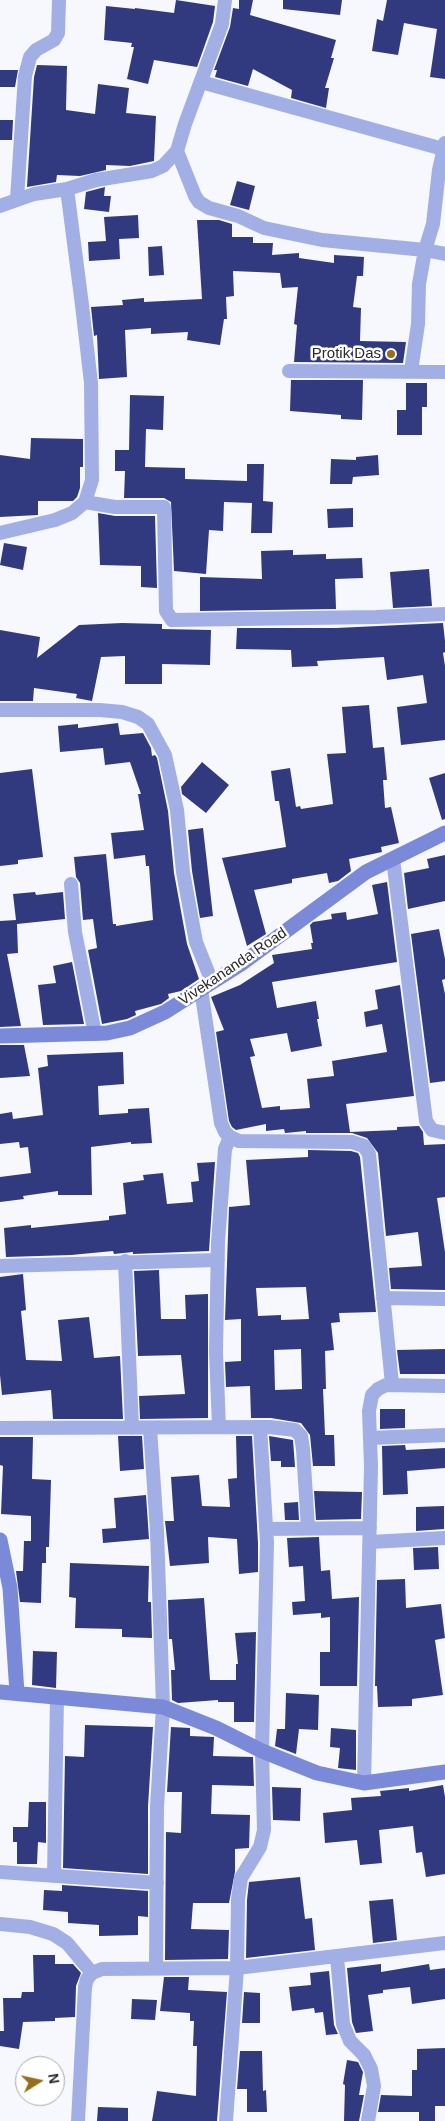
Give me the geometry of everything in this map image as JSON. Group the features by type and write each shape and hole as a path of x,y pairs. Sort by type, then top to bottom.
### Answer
{"street":[{"path":"17,199 25,76 30,57 36,50 54,40 58,33 60,0"},
{"path":"0,206 17,199 66,189 96,180 152,171 163,166 177,151 222,24 225,0"},
{"path":"201,82 444,146 439,170 435,215 418,284 418,324 411,370"},
{"path":"177,151 194,196 199,202 209,208 238,216 264,228 322,240 425,250 445,254"},
{"path":"0,532 55,520 72,513 85,502 92,480 91,383 66,189"},
{"path":"289,371 411,370 445,372"},
{"path":"85,502 115,507 164,507 166,611 172,620 445,614"},
{"path":"0,710 100,710 122,712 138,717 148,724 165,755 177,810 184,872 196,942 207,986 221,1123 225,1132 230,1137 239,1141 352,1142 364,1146 369,1154 392,1384"},
{"name":"Vivekananda Road","path":"0,1036 95,1034 130,1028 165,1012 207,986 288,930 333,894 366,872 445,833"},
{"path":"393,859 426,1121 432,1130 445,1133"},
{"path":"71,884 75,932 95,1034"},
{"path":"219,1427 216,1352 218,1260 225,1149 230,1137"},
{"path":"0,1266 125,1261 218,1260"},
{"path":"125,1261 132,1428"},
{"path":"383,1298 445,1299"},
{"path":"364,1783 372,1466 368,1411 372,1395 378,1389 392,1384 445,1386"},
{"path":"226,2121 237,1968 238,1899 241,1878 260,1846 264,1830 262,1751 266,1529 260,1427"},
{"path":"0,1428 260,1427 295,1430 301,1436 308,1528"},
{"path":"150,1428 158,1556 163,1707 157,1807 156,1968"},
{"path":"370,1438 445,1435"},
{"path":"266,1529 370,1528"},
{"path":"370,1542 445,1538"},
{"path":"0,1540 10,1588 17,1693"},
{"path":"0,1692 163,1707 216,1728 262,1751 317,1772 364,1783 445,1772"},
{"path":"54,1876 57,1697"},
{"path":"0,1872 156,1884"},
{"path":"0,1924 30,1928 53,1934 67,1943 92,1973"},
{"path":"78,2121 85,1987 87,1979 92,1973 102,1969 237,1968 445,1943"},
{"path":"338,1957 343,2024 350,2041 364,2055 372,2069 374,2086 368,2121"}],"building":[{"path":"176,0 215,6 213,22 197,67 154,60 148,84 127,79 134,47 131,47 132,43 104,40 106,6 174,13"},
{"path":"239,0 253,0 250,15 336,40 331,58 334,58 325,88 329,88 326,108 291,98 292,90 253,69 248,86 215,77 217,70 214,70 230,27 233,8 239,9"},
{"path":"283,0 342,0 340,15 283,9"},
{"path":"387,0 445,0 445,79 430,77 437,29 404,23 398,55 372,51 377,19 383,21"},
{"path":"37,65 67,66 66,110 95,114 98,84 129,88 126,113 156,116 154,161 130,166 106,165 106,170 80,176 57,175 56,182 27,187 34,77"},
{"path":"0,70 18,70 15,87 0,87"},
{"path":"0,120 13,120 12,140 0,140"},
{"path":"237,181 255,186 249,210 230,205"},
{"path":"105,187 104,196 111,196 109,212 84,209 86,192"},
{"path":"138,215 139,238 119,239 120,259 89,261 88,242 106,241 104,217"},
{"path":"197,220 219,220 232,224 232,237 253,237 253,243 273,243 272,255 299,253 299,258 334,263 334,255 364,257 363,276 357,276 353,307 361,308 360,341 406,342 403,363 294,362 297,325 294,324 298,287 282,288 280,273 233,271 234,296 226,297 227,319 224,319 220,345 187,340 188,332 151,334 151,328 125,330 127,377 99,379 97,335 94,336 91,307 123,305 122,300 144,298 144,302 202,299"},
{"path":"162,246 164,275 149,276 148,247"},
{"path":"291,380 363,380 362,420 341,419 341,415 290,411"},
{"path":"406,383 427,383 427,407 422,407 422,435 397,435 397,410 406,410"},
{"path":"130,395 164,396 163,430 146,429 145,467 185,468 185,479 247,481 247,464 264,464 263,501 273,502 272,533 251,533 252,503 224,502 223,531 209,530 206,574 174,571 171,502 164,498 124,498 125,471 115,471 115,450 129,450"},
{"path":"31,438 83,439 83,467 80,467 80,488 77,497 73,501 38,501 38,515 0,517 0,455 30,459"},
{"path":"378,455 379,475 353,477 352,484 330,484 331,459 356,460 356,457"},
{"path":"353,508 353,527 328,528 327,509"},
{"path":"98,513 115,516 155,516 157,588 141,587 141,566 100,565"},
{"path":"4,543 27,547 23,570 0,565"},
{"path":"293,550 293,555 326,554 326,559 362,558 363,578 335,579 336,609 200,611 200,577 262,579 261,551"},
{"path":"429,569 432,606 393,608 390,572"},
{"path":"443,623 445,641 445,652 443,653 445,666 445,740 401,745 397,707 427,703 423,675 387,680 384,657 317,661 318,666 292,667 291,650 236,649 237,628 336,628"},
{"path":"162,624 162,629 211,630 210,665 162,664 162,684 125,684 125,656 101,657 92,701 76,698 77,694 34,688 33,701 0,701 0,630 40,637 37,658 79,625"},
{"path":"369,705 373,748 384,747 387,780 383,780 385,808 391,807 399,843 381,847 382,852 349,859 351,871 338,881 329,883 327,873 292,879 292,883 254,890 266,934 247,946 222,858 286,847 279,801 275,801 271,771 290,768 296,807 300,806 301,809 333,804 327,754 346,753 342,707"},
{"path":"118,723 120,735 143,733 151,748 152,756 155,755 157,758 168,811 174,873 187,944 199,979 181,991 168,994 169,998 161,1004 135,1011 136,1015 127,1019 102,1024 88,950 97,948 93,919 83,920 80,883 76,877 74,857 106,854 113,924 116,924 116,926 153,920 149,866 146,866 145,855 114,859 111,833 144,830 138,794 141,794 130,762 105,765 103,748 60,752 58,726 78,724 78,728"},
{"path":"202,762 229,785 206,813 182,794 181,787"},
{"path":"32,769 43,857 18,860 18,864 0,866 0,773"},
{"path":"445,773 445,819 442,820 429,778"},
{"path":"203,828 213,916 200,918 192,871 188,830"},
{"path":"445,855 445,901 408,909 404,873 429,868 427,859"},
{"path":"387,882 397,962 272,982 277,1008 316,1001 322,1046 291,1052 287,1033 250,1039 255,1056 250,1057 262,1108 280,1106 280,1110 310,1108 307,1079 334,1076 332,1061 387,1052 382,1024 366,1027 364,1012 378,1009 375,990 400,985 414,1096 346,1104 350,1132 397,1130 397,1127 419,1126 423,1132 424,1145 445,1144 445,1197 437,1198 445,1252 445,1290 391,1289 389,1268 422,1266 418,1232 386,1236 378,1153 367,1138 352,1133 306,1133 306,1131 285,1133 284,1129 266,1131 266,1124 236,1130 232,1127 229,1121 216,1032 224,1030 211,997 240,985 274,963 272,955 312,949 310,925 313,922 332,919 331,914 346,912 347,920 378,914 372,885"},
{"path":"35,892 36,895 63,892 65,919 17,924 18,953 7,954 21,1026 0,1027 0,921 16,920 13,894"},
{"path":"439,929 445,959 445,979 442,980 445,994 445,1081 430,1083 411,934"},
{"path":"72,962 84,1024 43,1025 38,985 56,983 53,966"},
{"path":"0,1045 24,1045 30,1076 0,1078"},
{"path":"123,1052 124,1084 98,1086 99,1115 128,1113 128,1109 149,1108 152,1143 131,1144 131,1142 91,1147 92,1195 58,1195 58,1191 23,1196 24,1199 0,1202 0,1177 31,1173 28,1147 20,1148 19,1142 0,1144 0,1114 12,1112 13,1119 43,1115 38,1068 48,1066 47,1055"},
{"path":"308,1150 351,1151 358,1153 360,1157 376,1312 339,1313 340,1322 331,1323 334,1350 325,1351 326,1389 323,1389 325,1435 334,1435 335,1466 313,1466 310,1435 301,1423 271,1418 251,1418 250,1386 226,1387 225,1362 241,1361 241,1319 225,1320 229,1207 250,1205 246,1160 308,1157","holes":["306,1287 309,1319 281,1320 281,1315 258,1316 256,1288","301,1349 302,1389 275,1390 274,1350"]},
{"path":"215,1162 209,1251 114,1254 113,1251 71,1255 6,1257 4,1228 31,1225 31,1228 109,1220 109,1216 126,1214 123,1183 144,1180 143,1175 163,1173 167,1204 193,1202 191,1182 199,1181 197,1163"},
{"path":"159,1270 161,1319 186,1319 185,1295 208,1294 208,1418 140,1419 139,1396 185,1394 181,1355 138,1356 134,1271"},
{"path":"23,1274 26,1310 21,1311 26,1360 62,1361 58,1320 89,1317 94,1358 120,1356 123,1419 53,1419 51,1390 2,1395 0,1375 0,1277"},
{"path":"445,1349 445,1374 400,1374 397,1350"},
{"path":"380,1409 405,1409 405,1428 380,1429"},
{"path":"118,1436 142,1436 144,1469 120,1471"},
{"path":"236,1436 252,1436 258,1572 239,1574 237,1539 208,1537 209,1563 170,1566 165,1521 174,1521 171,1477 199,1475 202,1506 230,1507 228,1479 237,1478"},
{"path":"269,1436 293,1440 295,1467 281,1467 281,1461 271,1461"},
{"path":"0,1437 33,1437 32,1479 51,1480 49,1547 46,1547 46,1563 42,1563 41,1603 20,1602 16,1571 23,1571 24,1541 31,1541 31,1516 1,1514 3,1466 0,1465"},
{"path":"405,1445 406,1450 445,1448 445,1468 407,1471 408,1494 383,1495 382,1446"},
{"path":"314,1491 362,1492 361,1519 316,1520"},
{"path":"146,1495 149,1539 103,1543 102,1529 116,1528 114,1498"},
{"path":"298,1502 299,1520 285,1520 284,1503"},
{"path":"444,1506 444,1529 416,1531 416,1507"},
{"path":"319,1537 321,1571 330,1570 332,1599 359,1597 357,1686 320,1686 320,1652 330,1652 330,1617 321,1618 321,1613 293,1615 292,1602 305,1601 303,1566 289,1567 287,1538"},
{"path":"438,1547 439,1569 414,1570 413,1548"},
{"path":"70,1563 149,1566 148,1602 151,1602 152,1638 122,1637 122,1629 75,1628 76,1598 69,1597"},
{"path":"405,1579 406,1608 441,1604 445,1638 435,1640 443,1695 412,1699 412,1706 378,1707 377,1686 375,1686 377,1580"},
{"path":"204,1598 210,1680 236,1680 236,1664 238,1664 235,1633 256,1632 254,1722 234,1722 234,1702 218,1702 218,1700 178,1703 172,1700 171,1670 175,1670 172,1639 169,1639 168,1600"},
{"path":"33,1651 57,1652 56,1688 32,1685"},
{"path":"286,1693 319,1695 318,1730 299,1729 296,1754 275,1746 277,1729 285,1729"},
{"path":"85,1725 153,1727 148,1806 148,1874 63,1868 65,1756 84,1757"},
{"path":"171,1727 190,1728 190,1736 214,1737 213,1756 253,1757 254,1786 212,1785 211,1814 250,1815 249,1848 235,1849 235,1872 229,1903 193,1903 191,1929 229,1930 228,1959 165,1960 166,1832 181,1833 182,1792 167,1792"},
{"path":"331,1728 356,1730 356,1770 338,1768 340,1748 330,1747"},
{"path":"443,1785 445,1797 445,1874 426,1877 422,1852 416,1853 413,1826 379,1830 382,1863 360,1865 357,1840 325,1843 323,1813 352,1810 351,1798 381,1796 380,1791 409,1788 409,1791"},
{"path":"272,1787 301,1788 300,1821 273,1820"},
{"path":"29,1802 46,1802 46,1843 38,1842 37,1864 17,1864 17,1842 13,1842 13,1827 28,1827"},
{"path":"300,1877 305,1919 312,1918 315,1950 246,1958 249,1882"},
{"path":"62,1885 148,1891 148,1917 138,1916 138,1935 99,1936 99,1925 68,1923 68,1912 43,1910 44,1890 62,1891"},
{"path":"393,1899 397,1940 373,1943 369,1901"},
{"path":"33,1955 55,1955 55,1964 73,1964 81,1973 76,1986 75,2017 55,2018 55,2021 23,2022 19,2049 0,2046 0,2031 4,2031 3,1998 21,1998 22,1992 34,1992"},
{"path":"381,1964 381,1972 429,1964 430,1970 445,1968 445,1999 412,2004 410,1987 383,1990 383,1993 368,1995 373,2031 356,2033 352,2022 347,1968"},
{"path":"329,1971 334,2025 338,2034 326,2035 323,2012 315,2013 314,2008 292,2011 289,1987 311,1985 310,1973"},
{"path":"164,1977 189,1977 188,1990 227,1992 217,2121 152,2121 157,2091 196,2096 197,2046 193,2046 194,2021 190,2021 190,2013 160,2011"},
{"path":"244,1992 260,1993 260,2023 242,2023"},
{"path":"132,1999 157,2000 155,2020 131,2019"},
{"path":"445,2048 445,2106 435,2106 435,2121 419,2121 419,2112 378,2112 381,2095 412,2096 412,2070 417,2070 417,2049"},
{"path":"240,2051 262,2051 263,2091 266,2090 267,2112 247,2112 247,2089 237,2089"},
{"path":"347,2060 358,2062 363,2072 359,2095 364,2095 359,2121 344,2121 345,2085 343,2084"},
{"path":"98,2107 128,2108 128,2121 97,2121"}],"place":[{"name":"Protik Das","path":"391,354"}]}
